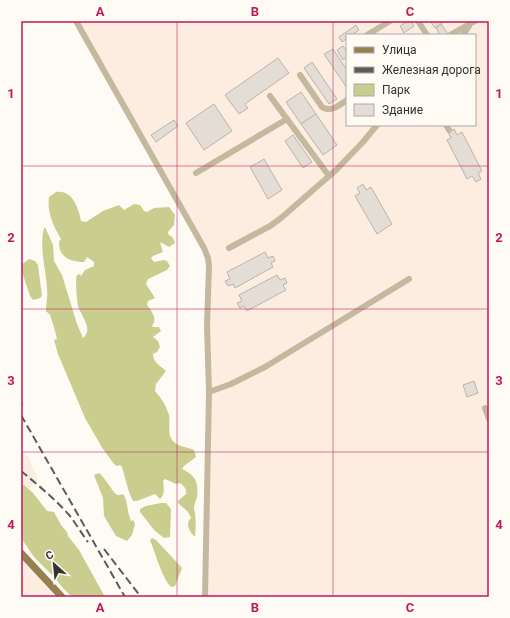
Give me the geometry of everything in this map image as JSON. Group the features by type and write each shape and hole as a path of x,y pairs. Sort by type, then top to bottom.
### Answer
{"main road":[{"path":"21,553 62,597"}],"lane":[{"path":"76,21 200,241 208,258 207,325 209,392 204,597"},
{"path":"369,34 390,21"},
{"path":"418,21 425,34"},
{"path":"452,34 472,23"},
{"path":"464,34 472,23"},
{"path":"300,75 322,107 326,110 334,108 346,101"},
{"path":"270,96 329,176"},
{"path":"196,173 287,119"},
{"path":"229,248 275,223 329,176 364,142 376,126"},
{"path":"209,392 231,384 265,367 409,279"},
{"path":"485,408 489,420"}],"shaded area":[{"path":"76,21 489,21 489,597 205,597 208,258"},
{"path":"21,448 29,458 38,480 21,496"},
{"path":"21,553 62,597 21,597"}],"green space":[{"path":"56,192 66,193 74,200 81,221 86,222 103,211 119,205 124,210 134,204 140,205 144,211 147,212 154,208 169,207 175,215 174,225 168,234 173,238 175,243 169,247 160,242 163,252 151,258 154,262 164,260 167,261 170,266 167,270 148,279 146,284 155,298 148,301 147,305 154,318 154,323 152,326 159,327 161,331 153,337 158,341 160,347 157,352 153,354 153,357 154,360 166,371 156,384 155,391 168,411 170,436 178,445 194,450 196,457 182,469 193,476 197,487 197,497 194,505 196,522 195,536 188,527 188,522 191,518 190,516 178,503 178,501 186,494 185,488 180,483 176,484 165,479 163,481 164,489 162,497 160,499 155,494 137,501 133,501 122,467 114,464 103,449 85,418 58,354 54,340 57,339 55,331 50,315 46,311 47,292 42,243 44,228 45,227 53,245 54,261 62,275 77,324 83,338 86,334 87,327 78,306 76,278 77,275 80,274 81,276 85,270 94,266 94,262 87,257 84,262 70,260 61,252 59,242 61,239 53,224 49,208 49,197"},
{"path":"29,259 35,261 38,265 42,296 33,300 30,296 21,269 21,265"},
{"path":"99,473 116,494 124,495 131,521 133,520 135,524 132,535 127,541 116,536 104,516 103,498 94,475"},
{"path":"21,485 24,485 33,493 47,511 54,512 68,536 79,550 105,597 72,597 34,557 21,538"},
{"path":"166,503 171,509 170,537 164,538 155,531 140,512 140,509 146,506"},
{"path":"152,538 156,540 182,568 175,586 172,587 166,580 150,540"}],"building":[{"path":"408,21 411,21 414,26 404,33 400,26"},
{"path":"430,21 441,21 442,23 435,28"},
{"path":"441,24 448,34 439,34 436,28"},
{"path":"356,25 359,30 353,34 346,34 346,39 342,42 339,37"},
{"path":"343,46 346,50 346,58 343,60 337,50"},
{"path":"333,49 346,68 346,87 324,54"},
{"path":"278,58 289,73 245,104 248,108 239,114 225,95"},
{"path":"312,62 337,99 329,104 304,68"},
{"path":"301,92 316,114 301,124 286,102"},
{"path":"214,104 232,131 204,150 186,123"},
{"path":"316,114 337,145 323,155 301,124"},
{"path":"174,120 178,126 156,142 151,135"},
{"path":"454,129 457,135 462,132 482,171 478,173 481,179 476,182 472,176 467,179 447,140 451,138 448,132"},
{"path":"293,135 312,162 303,168 285,141"},
{"path":"264,159 282,190 268,199 250,167"},
{"path":"363,184 366,190 371,187 392,224 377,234 355,196 360,193 357,188"},
{"path":"265,252 268,258 273,256 275,261 271,263 273,267 235,288 233,284 228,286 225,281 230,279 227,272"},
{"path":"277,275 280,280 285,278 287,283 283,285 286,290 247,311 244,306 240,308 237,303 242,301 239,295"},
{"path":"474,381 478,393 467,397 463,385"}],"railway":[{"path":"21,402 22,406"},
{"path":"21,415 125,597"},
{"path":"21,471 46,492 70,516 88,542"},
{"path":"104,549 141,597"}]}
